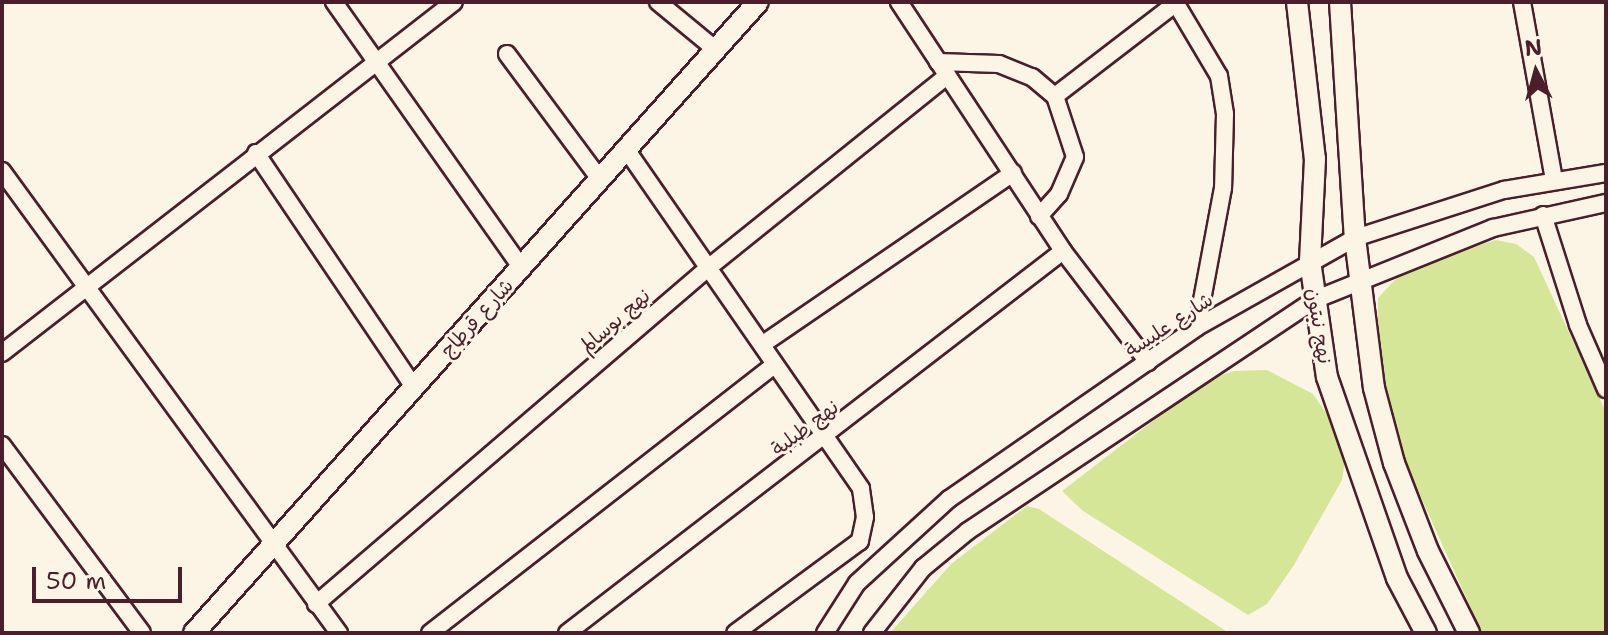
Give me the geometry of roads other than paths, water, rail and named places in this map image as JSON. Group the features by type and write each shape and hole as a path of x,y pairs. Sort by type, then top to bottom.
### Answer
{"street":[{"path":"334,2 522,269"},
{"path":"2,353 454,2"},
{"path":"658,2 715,49"},
{"name":"شارع قرطاج","path":"194,633 758,2"},
{"path":"899,2 1063,251 1148,362"},
{"path":"1055,96 1176,2 1219,76 1225,114 1223,188 1197,327"},
{"name":"نهج نبتون","path":"1297,2 1315,159 1310,261 1327,377 1372,513 1426,633"},
{"path":"1522,2 1554,180"},
{"path":"1344,7 1355,238 1374,388 1394,463 1428,551 1469,633"},
{"path":"507,54 600,179"},
{"path":"942,69 999,64 1032,77 1055,96 1075,157 1059,194 1039,216"},
{"name":"نهج بوسالم","path":"316,604 942,69"},
{"path":"626,149 763,344 774,365 828,436 861,489 865,517 860,541 735,633"},
{"path":"256,153 414,387"},
{"path":"2,171 87,284 271,545 339,633"},
{"path":"763,344 1013,173"},
{"name":"شارع عليسة","path":"825,633 857,583 949,499 1197,327 1355,238 1446,206 1554,180 1606,173"},
{"path":"872,633 923,568 968,531 1314,300 1450,242 1543,215 1606,203"},
{"path":"1543,215 1578,325 1606,389"},
{"name":"نهج طبلبة","path":"567,633 828,436 1063,251"},
{"path":"430,633 774,365"},
{"path":"2,445 142,633"}]}
